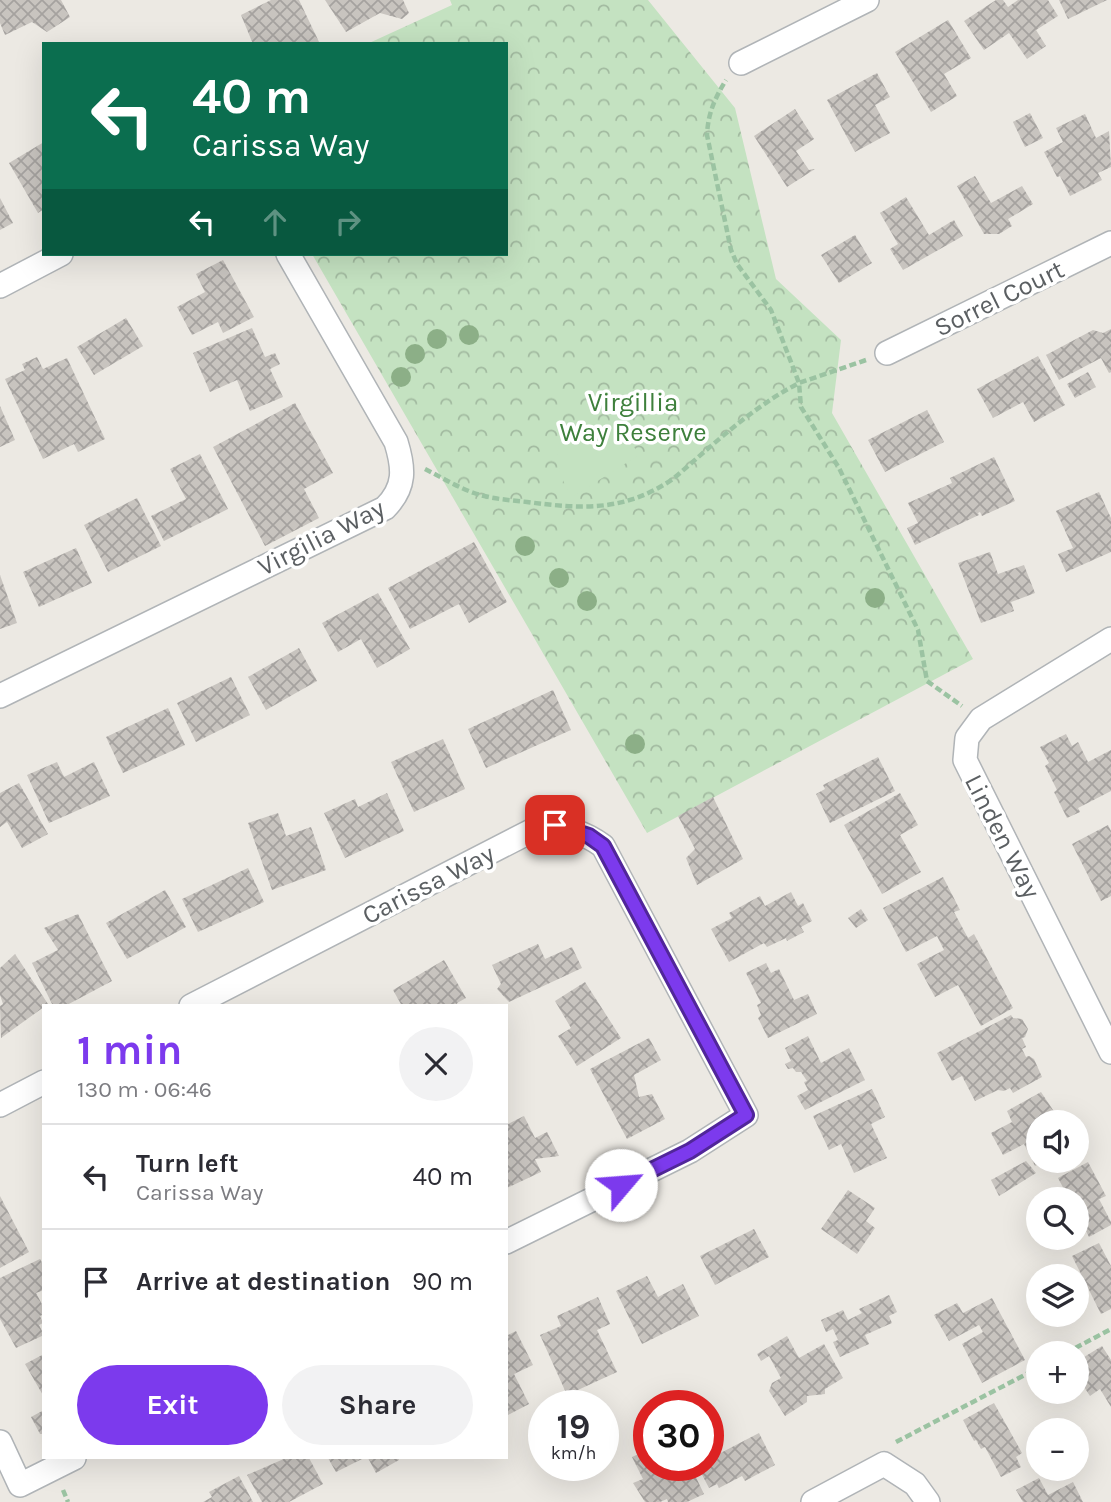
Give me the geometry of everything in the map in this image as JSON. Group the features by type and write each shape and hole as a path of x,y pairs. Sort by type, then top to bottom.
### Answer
{"street":[{"path":"741,64 867,0"},
{"name":"Sorrel Court","path":"887,353 1111,243"},
{"path":"0,286 57,256"},
{"name":"Virgilia Way","path":"0,696 386,508 397,496 402,469 396,442 289,256"},
{"path":"981,719 1111,639"},
{"name":"Linden Way","path":"981,719 967,737 965,760 1111,1052"},
{"name":"Carissa Way","path":"195,1004 541,826 555,825 573,830 589,836 603,846 746,1115 690,1151 508,1241"},
{"path":"0,1105 42,1083"},
{"path":"0,1442 20,1485 72,1459"},
{"path":"813,1502 884,1464 915,1484 928,1502"}],"path":[{"path":"741,64 727,79 708,118 708,135 731,250 737,264 771,310 799,383 801,407 839,468 918,630 927,681 981,719"},
{"path":"402,469 424,468 488,497 567,507 615,505 659,488 769,399 799,383 887,353"},
{"path":"1088,1341 1111,1329"},
{"path":"884,1464 894,1443 1026,1374"}],"green space":[{"name":"Virgillia Way Reserve","path":"450,0 648,0 735,108 776,279 841,340 832,413 973,659 647,833 313,256 508,256 508,42 371,42 452,5"},
{"path":"589,422 613,427 630,441 639,455 572,497 558,463 560,442 575,427"}],"building":[{"path":"0,0 61,0 70,17 47,32 32,22 5,35 0,23"},
{"path":"271,0 299,0 319,42 252,42 241,15"},
{"path":"325,0 403,0 409,13 402,19 380,13 346,32"},
{"path":"996,0 1003,0 1008,7 1018,0 1048,0 1058,16 1036,30 1046,46 1027,59 1009,33 984,50 964,21"},
{"path":"1059,0 1107,0 1068,19"},
{"path":"948,20 971,58 944,74 957,96 931,112 895,52"},
{"path":"877,73 890,97 875,105 890,133 855,152 827,100"},
{"path":"795,109 814,139 796,151 809,170 815,169 787,187 754,136"},
{"path":"1030,113 1043,138 1025,147 1013,122"},
{"path":"1085,114 1096,138 1109,131 1111,167 1098,173 1102,180 1070,196 1044,152 1063,142 1056,128"},
{"path":"42,143 42,210 38,213 9,163"},
{"path":"975,176 991,203 1022,186 1033,204 1008,219 1012,226 999,234 984,234 957,186"},
{"path":"906,197 929,235 954,220 963,236 903,270 890,249 898,244 880,213"},
{"path":"0,198 13,223 0,230"},
{"path":"855,235 872,263 839,283 821,255"},
{"path":"223,260 254,317 223,333 218,322 192,335 177,307 205,292 196,274"},
{"path":"126,318 143,346 94,375 77,347"},
{"path":"252,328 265,357 275,353 280,364 270,369 283,397 250,411 237,380 210,392 193,353"},
{"path":"1111,329 1111,372 1109,373 1101,358 1059,380 1046,355 1093,330 1103,333"},
{"path":"1038,356 1065,405 1034,422 1023,402 993,418 977,389"},
{"path":"37,357 43,369 67,358 105,439 78,452 74,444 43,459 5,379 25,370 22,364"},
{"path":"1088,372 1096,387 1075,398 1067,384"},
{"path":"295,403 333,473 304,489 319,518 265,546 213,447"},
{"path":"0,406 15,440 0,447"},
{"path":"927,410 944,442 885,472 868,440"},
{"path":"200,454 228,509 164,541 151,516 186,499 170,469"},
{"path":"994,457 1015,501 982,516 980,512 979,515 915,545 907,528 918,523 908,503 952,483 950,478"},
{"path":"1099,492 1111,518 1111,552 1066,572 1058,554 1073,548 1056,511"},
{"path":"137,498 161,546 108,572 84,525"},
{"path":"474,542 507,602 469,623 459,604 410,629 388,588"},
{"path":"76,548 92,583 39,607 23,572"},
{"path":"990,552 998,574 1024,565 1035,593 1011,602 1014,611 981,623 958,563"},
{"path":"0,575 17,623 0,629"},
{"path":"378,593 410,649 377,668 361,639 338,652 322,623"},
{"path":"299,648 317,681 266,710 248,677"},
{"path":"231,677 250,715 196,742 177,703"},
{"path":"553,690 571,730 486,768 468,729"},
{"path":"168,708 185,745 123,773 106,737"},
{"path":"1066,734 1072,746 1078,742 1088,762 1111,750 1111,791 1078,808 1080,812 1067,818 1054,792 1057,790 1045,766 1049,763 1040,747"},
{"path":"443,739 465,789 414,812 391,762"},
{"path":"878,757 895,791 830,823 816,794 825,789 823,785"},
{"path":"57,762 64,777 94,762 110,796 49,823 27,775"},
{"path":"19,783 48,834 22,848 7,822 0,827 0,793"},
{"path":"387,793 404,831 345,858 324,813 355,799 358,807"},
{"path":"900,793 918,825 900,835 921,872 882,894 844,825"},
{"path":"713,797 743,859 697,885 686,858 695,849 678,816"},
{"path":"278,813 286,836 311,827 326,870 272,890 248,823"},
{"path":"1108,825 1111,831 1111,896 1101,901 1072,844"},
{"path":"248,868 264,902 198,932 182,899"},
{"path":"943,877 960,910 954,912 968,938 974,934 1013,1008 981,1026 958,985 935,997 917,964 944,950 937,936 906,952 883,908"},
{"path":"165,890 186,927 127,959 106,923"},
{"path":"791,892 798,906 803,903 812,921 801,927 804,932 767,947 764,943 729,962 711,929 732,918 729,913 760,896 765,906"},
{"path":"861,909 868,920 856,928 848,918"},
{"path":"78,914 112,981 69,1004 52,1004 32,963 58,950 44,928"},
{"path":"538,944 545,959 572,947 582,968 509,1002 497,989 501,984 492,965"},
{"path":"15,954 48,1004 42,1004 42,1008 1,1038 0,1006 3,1004 0,995 0,968"},
{"path":"444,960 466,998 457,1004 401,1004 393,990"},
{"path":"766,963 771,973 779,969 794,1000 808,994 817,1014 768,1038 758,1018 761,1015 757,1005 761,1003 746,973"},
{"path":"585,982 621,1038 577,1066 558,1036 571,1028 555,1001"},
{"path":"1011,1015 1013,1018 1022,1019 1028,1029 1022,1038 1026,1047 1022,1049 1026,1057 1034,1059 1042,1077 1013,1093 1010,1088 998,1090 975,1101 962,1076 952,1081 937,1053"},
{"path":"808,1036 821,1063 849,1048 865,1080 805,1110 797,1096 808,1090 804,1082 807,1081 801,1072 788,1069 785,1064 791,1061 785,1048"},
{"path":"649,1038 661,1060 634,1075 639,1097 652,1094 665,1119 627,1139 590,1069"},
{"path":"872,1089 885,1117 871,1124 887,1158 854,1173 841,1144 829,1150 813,1116"},
{"path":"1041,1092 1053,1110 1026,1110 1026,1148 1024,1144 1003,1155 991,1133 1012,1122 1007,1111"},
{"path":"524,1116 535,1138 547,1132 559,1156 535,1159 541,1172 508,1188 508,1124"},
{"path":"1026,1161 1026,1173 1036,1173 999,1196 991,1180"},
{"path":"1089,1164 1106,1196 1099,1199 1111,1225 1089,1237 1089,1187 1063,1187 1058,1178 1067,1173 1089,1173"},
{"path":"848,1190 875,1208 866,1221 875,1228 857,1254 821,1229"},
{"path":"0,1196 29,1252 0,1268"},
{"path":"754,1229 769,1257 715,1285 700,1256"},
{"path":"1099,1243 1111,1266 1111,1309 1101,1314 1089,1290 1089,1264 1076,1264 1072,1256"},
{"path":"40,1259 42,1262 42,1291 36,1293 42,1304 42,1324 39,1325 42,1336 16,1348 0,1319 0,1278"},
{"path":"647,1276 658,1297 683,1284 699,1316 642,1344 616,1291"},
{"path":"889,1295 897,1312 889,1316 892,1323 865,1335 869,1344 840,1357 833,1342 838,1340 833,1329 826,1332 821,1320 843,1310 848,1320 862,1313 859,1309"},
{"path":"598,1297 610,1324 597,1330 617,1372 578,1390 565,1390 540,1335 561,1326 557,1316"},
{"path":"992,1298 1025,1360 982,1383 962,1344 983,1332 979,1325 949,1341 934,1315 957,1303 963,1313"},
{"path":"516,1331 533,1365 514,1374 528,1405 508,1415 508,1335"},
{"path":"787,1336 799,1358 824,1344 843,1378 825,1389 825,1394 807,1396 807,1402 785,1416 769,1391 772,1383 781,1378 769,1356 761,1361 757,1354"},
{"path":"1102,1346 1111,1360 1111,1407 1100,1389 1089,1394 1089,1354"},
{"path":"42,1355 42,1394 25,1364"},
{"path":"994,1403 1022,1453 1016,1457 1021,1467 1001,1477 985,1447 981,1449 976,1440 974,1441 963,1420"},
{"path":"42,1411 42,1434 40,1434 31,1417"},
{"path":"759,1433 775,1465 745,1481 742,1476 719,1488 717,1484 709,1488 705,1481 724,1481 724,1451"},
{"path":"284,1459 310,1459 323,1484 289,1502 262,1502 247,1475"},
{"path":"329,1459 362,1459 336,1472"},
{"path":"369,1459 398,1459 399,1460 376,1473"},
{"path":"239,1476 253,1502 203,1502 212,1497 209,1492"},
{"path":"698,1481 704,1494 687,1502 668,1502 667,1499 645,1502 633,1483"},
{"path":"1033,1481 1041,1481 1048,1495 1073,1482 1083,1502 1023,1502 1016,1490"}],"route":[{"path":"555,825 589,836 603,846 746,1115 690,1151 621,1185"}]}
